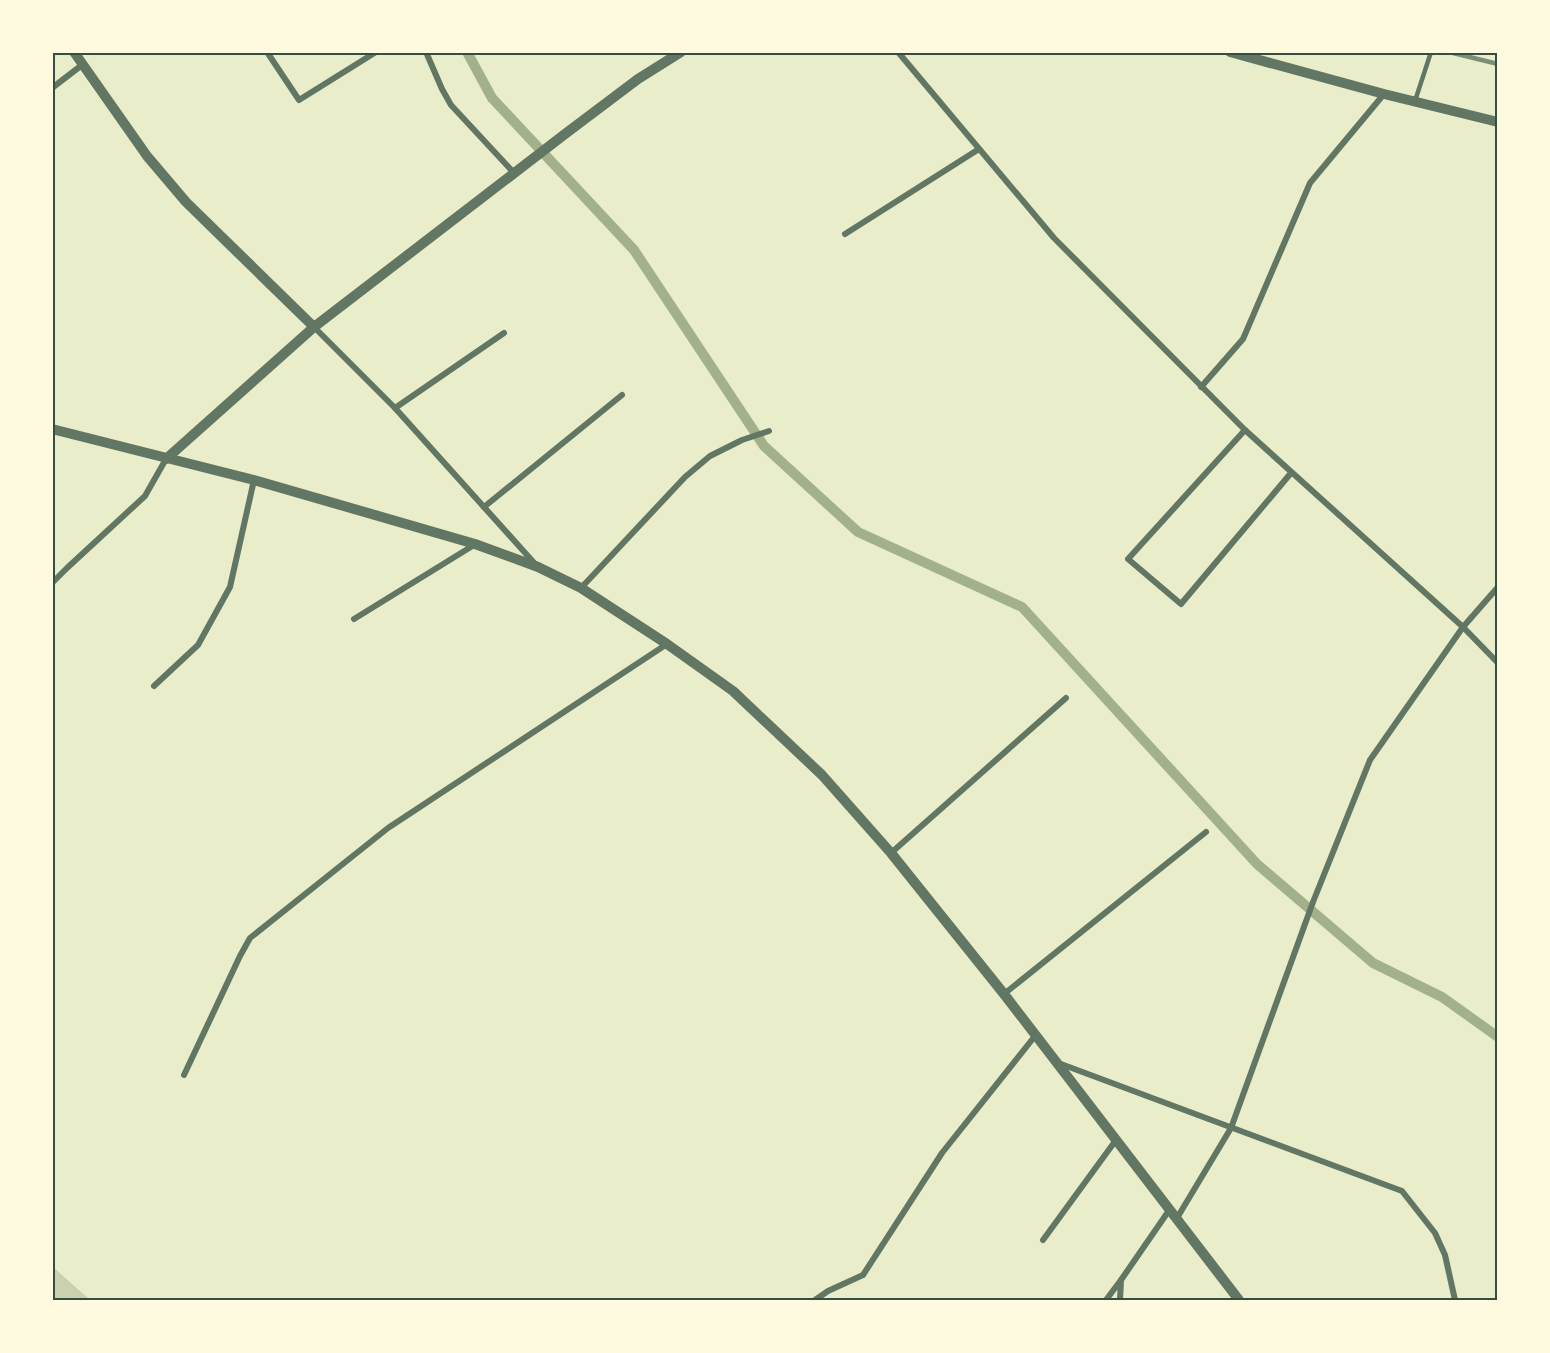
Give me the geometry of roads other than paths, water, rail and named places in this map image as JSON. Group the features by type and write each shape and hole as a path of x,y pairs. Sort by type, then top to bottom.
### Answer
{"street":[{"path":"74,52 147,156 186,202 395,408 538,567"},
{"path":"267,52 299,100 376,52"},
{"path":"426,52 451,105 514,173"},
{"path":"52,583 145,496 166,459 314,327 564,134 638,79 681,52"},
{"path":"898,52 1054,238 1245,430 1463,627 1497,663"},
{"path":"1230,52 1497,122"},
{"path":"52,88 82,65"},
{"path":"1201,387 1242,339 1310,183 1384,94"},
{"path":"845,234 979,149"},
{"path":"395,408 504,333"},
{"path":"484,507 622,395"},
{"path":"52,429 254,480 475,544 538,567 581,588 668,644 733,691 822,775 891,853 1004,994 1239,1300"},
{"path":"1245,430 1128,559 1181,604 1291,473"},
{"path":"581,588 686,477 710,456 742,440 769,431"},
{"path":"154,686 198,645 231,587 254,480"},
{"path":"354,619 475,544"},
{"path":"1106,1300 1173,1213 1231,1128 1312,902 1370,760 1463,627 1497,587"},
{"path":"184,1075 250,938 388,828 668,644"},
{"path":"891,853 1066,698"},
{"path":"1004,994 1206,832"},
{"path":"815,1300 828,1291 863,1275 942,1153 1035,1036"},
{"path":"1055,1062 1402,1191 1435,1233 1445,1255 1455,1300"},
{"path":"1043,1240 1116,1140"},
{"path":"1120,1300 1121,1280"}],"lane":[{"path":"1415,101 1431,52"}],"waterway":[{"path":"467,52 492,98 634,250 764,446 858,532 1022,607 1257,864 1373,963 1442,997 1498,1037"}],"railway":[{"path":"1449,52 1498,64"}]}
